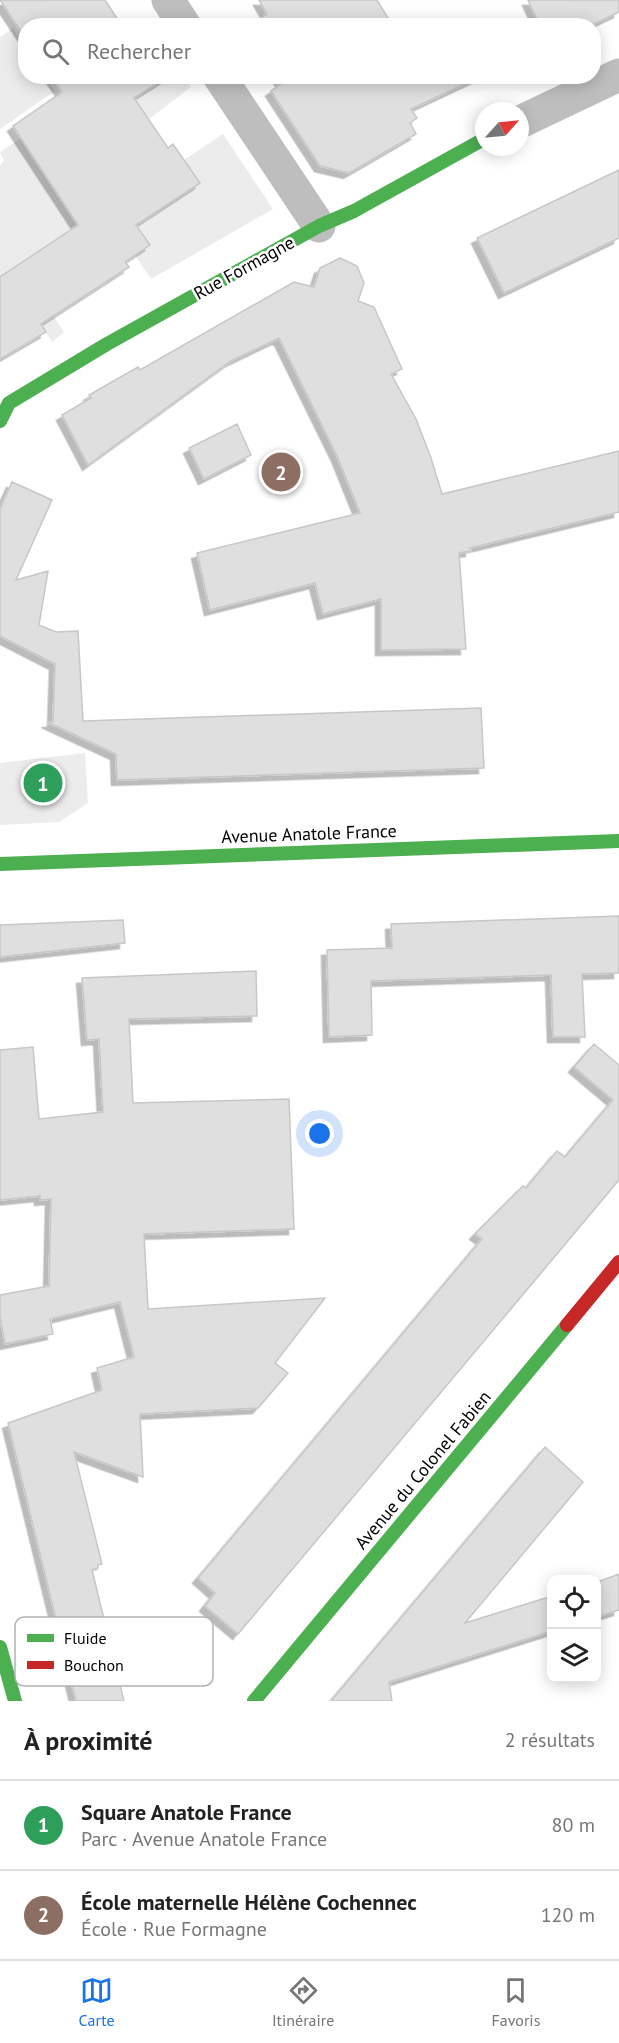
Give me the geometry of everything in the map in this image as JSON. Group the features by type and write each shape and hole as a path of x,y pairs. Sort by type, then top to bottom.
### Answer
{"street":[{"path":"168,0 180,18"},
{"path":"601,84 619,75"},
{"path":"224,84 319,226"},
{"path":"529,118 600,84"},
{"name":"Rue Formagne","path":"0,421 9,403 107,344 319,226 354,211 475,144"},
{"name":"Avenue Anatole France","path":"0,864 619,841"},
{"name":"Avenue du Colonel Fabien","path":"254,1701 619,1262"},
{"path":"0,1647 15,1701"}],"shaded area":[{"path":"13,28 18,36 18,84 50,84 55,91 0,129 0,37"},
{"path":"156,84 189,84 191,87 149,119 138,104 128,102"},
{"path":"223,134 273,209 151,279 135,255 150,245 137,226 199,184 184,160"},
{"path":"21,138 81,230 72,261 56,239 20,264 64,332 52,342 37,318 0,296 0,165 4,161 0,152"},
{"path":"85,753 88,803 59,822 0,825 0,763"}],"building":[{"path":"0,0 105,0 117,18 18,18 18,27"},
{"path":"259,0 377,0 388,18 261,18 267,14"},
{"path":"528,0 619,0 619,12 601,21 601,18 536,18"},
{"path":"56,84 156,84 134,98 168,148 173,144 200,183 136,225 150,245 125,262 129,267 41,324 46,332 0,359 0,277 78,225 13,126 62,92"},
{"path":"281,84 464,84 411,109 417,118 410,123 416,134 349,173 320,166 271,91"},
{"path":"619,170 619,238 504,293 477,238"},
{"path":"340,258 357,266 364,283 358,301 374,307 402,369 391,374 416,419 442,494 619,451 619,512 470,548 471,551 459,553 466,649 381,650 381,599 323,614 315,583 210,610 197,553 360,513 337,456 279,338 231,361 88,465 62,415 91,398 89,395 138,367 140,370 294,282 314,287 320,268"},
{"path":"237,424 251,455 204,479 189,448"},
{"path":"12,482 52,500 16,580 48,571 39,625 56,632 78,631 83,721 481,708 484,768 117,780 116,754 47,722 53,722 55,664 0,636 0,509"},
{"path":"619,916 619,973 582,974 585,1037 553,1037 551,975 371,981 372,1035 329,1037 327,950 392,948 391,924"},
{"path":"123,920 125,943 0,957 0,925"},
{"path":"256,971 257,1016 129,1019 133,1103 289,1099 294,1229 144,1234 148,1309 325,1298 275,1363 288,1373 258,1408 140,1414 143,1477 74,1452 102,1564 92,1570 103,1617 55,1617 8,1423 102,1390 97,1368 134,1357 120,1302 50,1319 53,1334 5,1344 0,1317 0,1295 49,1286 51,1199 40,1200 40,1196 0,1200 0,1050 33,1047 39,1119 103,1112 99,1039 87,1040 82,978"},
{"path":"594,1044 619,1065 619,1180 238,1634 205,1606 215,1593 198,1578 482,1239 475,1234 523,1186 526,1188 557,1151 565,1157 613,1100 574,1067"},
{"path":"545,1447 583,1482 465,1623 547,1598 547,1633 389,1682 392,1701 331,1701"},
{"path":"619,1574 619,1610 601,1616 601,1581"},
{"path":"72,1686 120,1686 124,1701 76,1701"}],"traffic: fast":[{"path":"0,421 9,403 107,344 319,226 354,211 475,144"},
{"path":"0,864 619,841"},
{"path":"254,1701 567,1325"},
{"path":"0,1647 15,1701"}],"traffic: jam":[{"path":"567,1325 619,1262"}],"place":[{"name":"École maternelle Hélène Cochennec","path":"281,472"},
{"name":"Square Anatole France","path":"43,783"}]}
